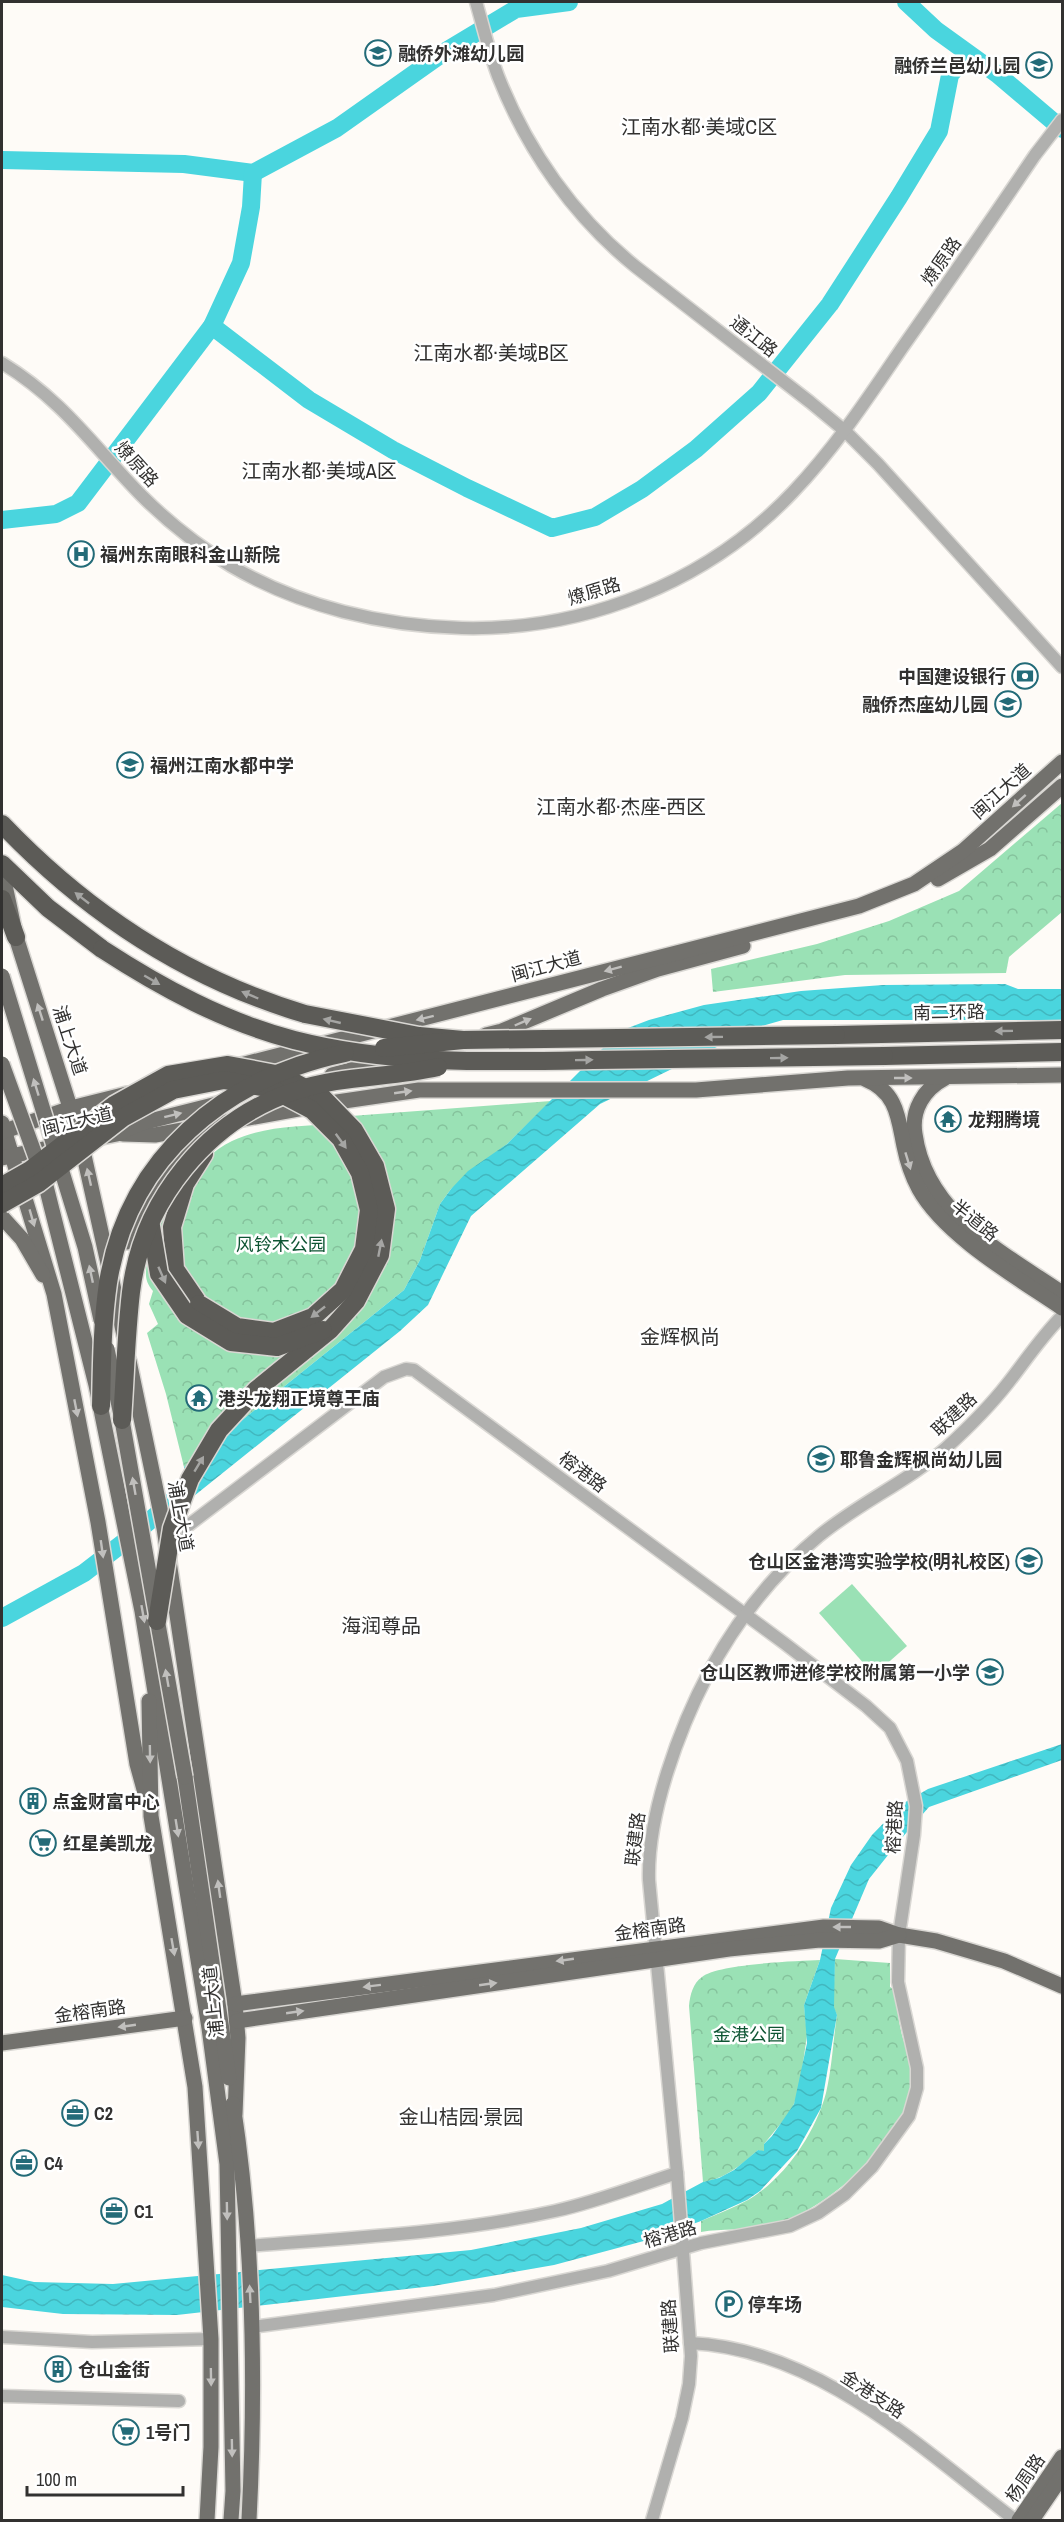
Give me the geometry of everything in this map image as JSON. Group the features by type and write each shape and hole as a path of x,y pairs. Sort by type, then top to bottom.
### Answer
{"highway":[{"path":"2,824 66,885 91,905 148,944 204,975 273,1004 305,1014 418,1036 463,1040"},
{"path":"2,864 48,908 102,949 163,987 261,1029 303,1042 369,1053 459,1062 1062,1052"},
{"path":"2,899 16,938"},
{"name":"南二环路","path":"463,1040 1062,1030"},
{"path":"101,1406 103,1320 108,1281 117,1248 129,1214 144,1186 179,1139 226,1099 283,1070 321,1058 359,1051 463,1040"},
{"path":"122,1420 131,1291 139,1255 150,1224 163,1199 195,1155 223,1127 266,1102 295,1091 324,1082 423,1071 459,1062"},
{"path":"2,1186 30,1170 114,1105 168,1075 228,1065 281,1075 322,1098 354,1130 375,1166 386,1209 380,1255 356,1301 330,1330 256,1390 219,1430 190,1479 172,1528 157,1621"},
{"path":"2,1204 39,1183 124,1117 173,1090 224,1080 272,1089 312,1110 341,1139 360,1173 369,1210 364,1250 343,1290 314,1317 274,1332 237,1327 199,1304 175,1269 172,1227 185,1184 223,1127"},
{"path":"179,1139 161,1177 150,1225 159,1274 187,1315 231,1342 277,1347 322,1330 356,1301"}],"main road":[{"name":"闽江大道","path":"3,1129 71,1108 859,906 914,884 963,851 1062,762"},
{"name":"闽江大道","path":"7,1156 117,1134 142,1123 502,1031 602,989 658,969 850,918 916,891 990,849 1062,786"},
{"name":"浦上大道","path":"2,871 16,938 81,1142 155,1480 235,2004 237,2020 235,2114"},
{"name":"浦上大道","path":"2,976 85,1246 122,1420 185,1777 235,2114 247,2246 252,2327 249,2520"},
{"path":"337,1102 502,1031"},
{"name":"浦上大道","path":"2,1064 45,1182 101,1406 153,1675 209,2028 226,2164 233,2491 231,2520"},
{"path":"117,1134 155,1135 223,1127 337,1102 419,1090 696,1090 862,1078 1062,1075"},
{"name":"半道路","path":"862,1078 881,1089 897,1110 912,1174 935,1213 956,1233 1062,1308"},
{"name":"半道路","path":"945,1078 924,1095 915,1116 914,1130 917,1148 929,1179 944,1202 964,1224 1062,1293"},
{"path":"112,1281 130,1232 161,1181 191,1146 223,1127"},
{"path":"3,1129 7,1156 54,1294 98,1522 137,1764 151,1816 185,2018 195,2087 211,2339 211,2447 207,2520"},
{"path":"2,1217 22,1239 54,1294"},
{"path":"151,1816 149,1703 153,1675"},
{"name":"金榕南路","path":"235,2004 657,1954 824,1927 879,1928 899,1935 936,1941 993,1957 1062,1986"},
{"path":"237,2020 657,1954"},
{"name":"金榕南路","path":"2,2043 185,2018"},
{"name":"杨周路","path":"1019,2520 1062,2457"},
{"name":"杨周路","path":"1032,2520 1062,2476"}],"street":[{"name":"通江路","path":"476,4 497,75 522,129 542,163 584,219 614,250 845,431 878,464 1062,667"},
{"name":"燎原路","path":"2,363 52,399 156,509 212,554 252,578 353,614 390,622 445,627 511,627 558,621 651,591 712,561 744,538 775,511 814,470 845,431 1062,120"},
{"name":"联建路","path":"652,2520 682,2418 690,2370 677,2173 649,1870 653,1830 674,1751 695,1698 717,1656 744,1615 790,1563 819,1536 916,1472 957,1438 998,1396 1062,1316"},
{"name":"榕港路","path":"165,1535 384,1377 406,1369 414,1370 866,1706 890,1728 900,1745 909,1768 916,1806 914,1835 899,1935 900,1995 918,2076 913,2107 902,2127 872,2167 845,2194 803,2222 779,2230 737,2236 683,2248 608,2271 494,2295 252,2327"},
{"path":"247,2246 381,2235 502,2221 556,2211 677,2173"},
{"path":"2,2337 92,2342 211,2339"},
{"name":"金港支路","path":"690,2343 748,2351 787,2365 820,2381 885,2421 1015,2520"},
{"path":"2,2396 179,2401"}],"green space":[{"path":"1062,803 1062,912 1009,957 1006,973 845,975 713,992 711,969 817,944 889,921 959,891"},
{"name":"风铃木公园","path":"551,1101 507,1144 451,1189 440,1204 420,1260 404,1290 184,1467 166,1394 147,1333 158,1324 149,1304 153,1291 147,1282 146,1273 150,1253 162,1221 181,1189 205,1160 218,1149 244,1136 283,1128 336,1124 338,1117"},
{"path":"852,1584 907,1646 874,1675 819,1613"},
{"name":"金港公园","path":"835,1959 890,1963 890,1987 895,1990 901,2029 912,2073 907,2102 896,2125 880,2148 860,2170 838,2190 815,2206 769,2226 701,2232 701,2221 748,2200 774,2180 796,2154 814,2124 826,2093 831,2064 837,2015 833,2007"},
{"name":"金港公园","path":"820,1960 804,2005 807,2035 799,2091 791,2111 764,2144 764,2152 758,2150 726,2175 703,2182 689,2006 694,1986 702,1977 723,1969"}],"water":[{"path":"1005,984 1018,989 1062,989 1062,1020 783,1020 758,1027 600,1104 471,1216 428,1305 400,1331 189,1500 184,1467 404,1290 420,1260 440,1204 451,1189 468,1171 507,1144 620,1031 649,1020 704,1005 801,991 883,985"},
{"path":"1062,1744 1062,1760 929,1807 869,1879 835,1959 834,2007 837,2015 821,2108 797,2151 760,2191 747,2200 701,2221 655,2238 554,2265 433,2286 177,2315 63,2314 2,2307 2,2275 34,2282 113,2284 471,2250 581,2228 662,2204 703,2182 719,2178 734,2170 758,2150 764,2151 764,2144 794,2104 807,2043 804,2005 820,1960 831,1908 851,1865 872,1835 902,1804 928,1789"}],"waterway":[{"path":"2,160 184,164 253,173 337,128 446,51 516,9 569,2"},
{"path":"906,2 936,30 997,74 1062,129"},
{"path":"212,326 309,400 393,450 467,488 552,528 595,517 642,489 696,449 759,393 830,304 899,197 939,131 950,75 968,54"},
{"path":"2,520 56,514 78,503 212,326 241,263 251,207 253,173"},
{"path":"2,1618 84,1573 132,1536 191,1485"}],"place":[{"name":"融侨外滩幼儿园","path":"378,53"},
{"name":"融侨兰邑幼儿园","path":"1039,65"},
{"name":"福州东南眼科金山新院","path":"81,554"},
{"name":"中国建设银行","path":"1025,676"},
{"name":"融侨杰座幼儿园","path":"1008,704"},
{"name":"福州江南水都中学","path":"130,765"},
{"name":"龙翔腾境","path":"948,1119"},
{"name":"港头龙翔正境尊王庙","path":"199,1398"},
{"name":"耶鲁金辉枫尚幼儿园","path":"821,1459"},
{"name":"仓山区金港湾实验学校(明礼校区)","path":"1029,1561"},
{"name":"仓山区教师进修学校附属第一小学","path":"990,1672"},
{"name":"点金财富中心","path":"33,1801"},
{"name":"红星美凯龙","path":"43,1843"},
{"name":"C2","path":"75,2113"},
{"name":"C4","path":"24,2163"},
{"name":"C1","path":"114,2211"},
{"name":"停车场","path":"729,2304"},
{"name":"仓山金街","path":"58,2369"},
{"name":"1号门","path":"126,2432"}],"district":[{"name":"江南水都·美域C区","path":"699,126"},
{"name":"江南水都·美域B区","path":"491,352"},
{"name":"江南水都·美域A区","path":"319,470"},
{"name":"江南水都·杰座-西区","path":"621,806"},
{"name":"金辉枫尚","path":"680,1336"},
{"name":"海润尊品","path":"381,1625"},
{"name":"金山桔园·景园","path":"461,2116"}]}
